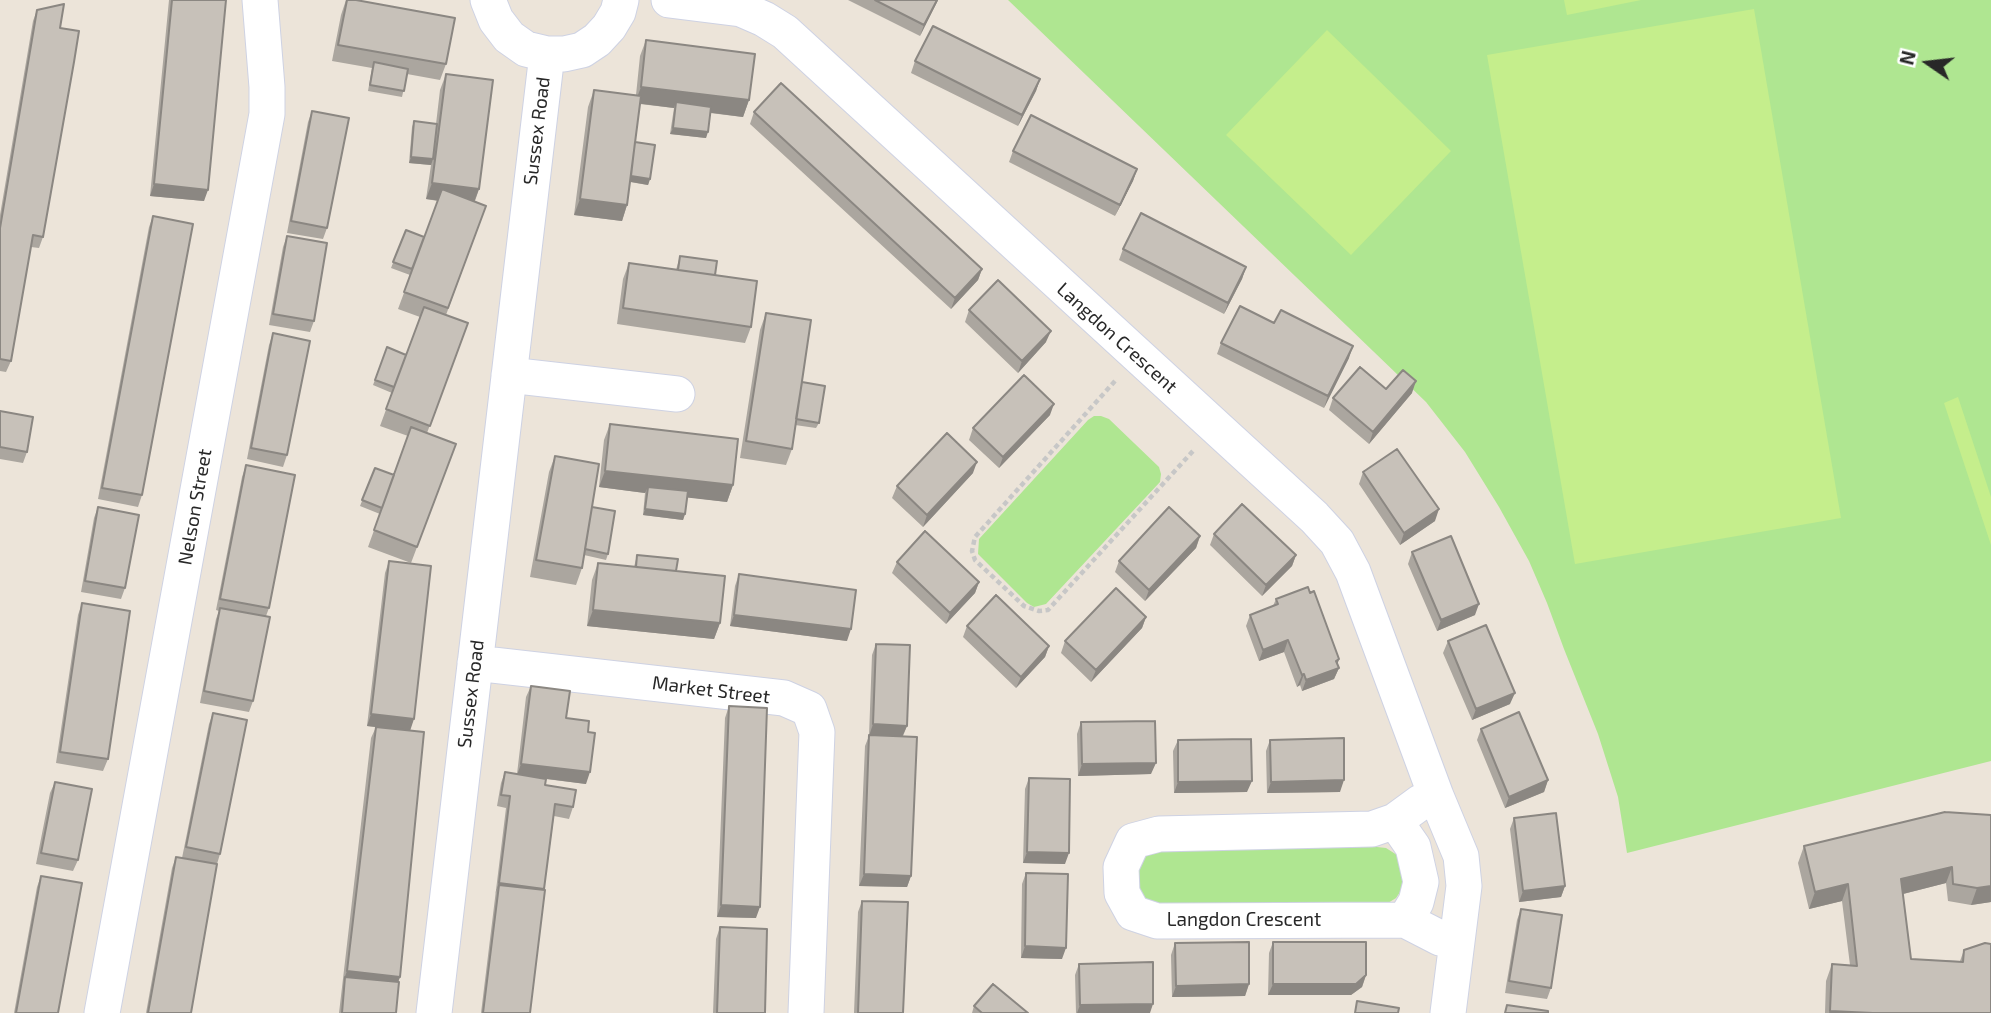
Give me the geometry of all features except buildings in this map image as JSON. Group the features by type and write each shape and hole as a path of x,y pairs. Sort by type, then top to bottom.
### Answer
{"street":[{"name":"Nelson Street","path":"102,1013 267,114 260,0"},
{"path":"488,0 496,20 509,37 526,48 547,54 582,50 597,40 609,27 618,12 621,0"},
{"name":"Langdon Crescent","path":"668,0 741,9 764,19 785,33 1314,517 1337,542 1353,572 1461,856 1464,886 1448,1013"},
{"name":"Sussex Road","path":"434,1013 547,54"},
{"path":"509,375 677,394"},
{"name":"Market Street","path":"475,663 784,698 810,709 817,732 806,1013"},
{"name":"Langdon Crescent","path":"1436,796 1421,802 1395,821 1371,829 1159,834 1133,841 1121,867 1122,893 1133,913 1157,921 1405,920 1440,938 1457,940"},
{"path":"1395,821 1413,847 1421,882 1416,902 1405,920"}],"path":[{"path":"1137,357 975,537 972,551 975,560 1024,606 1040,611 1048,610 1215,427"}],"green space":[{"path":"1008,0 1991,0 1991,761 1627,853 1618,797 1598,734 1547,603 1529,561 1465,452 1426,402"},
{"path":"1564,0 1641,0 1567,15"},
{"path":"1754,9 1841,518 1575,564 1487,55"},
{"path":"1327,30 1451,151 1351,255 1226,135"},
{"path":"1958,397 1991,497 1991,545 1944,403"},
{"path":"1094,416 1109,419 1159,467 1160,482 1046,604 1034,607 978,554 979,539"},
{"path":"1160,848 1386,848 1397,855 1405,870 1402,889 1396,898 1388,903 1159,907 1141,899 1132,874 1139,859"}]}
